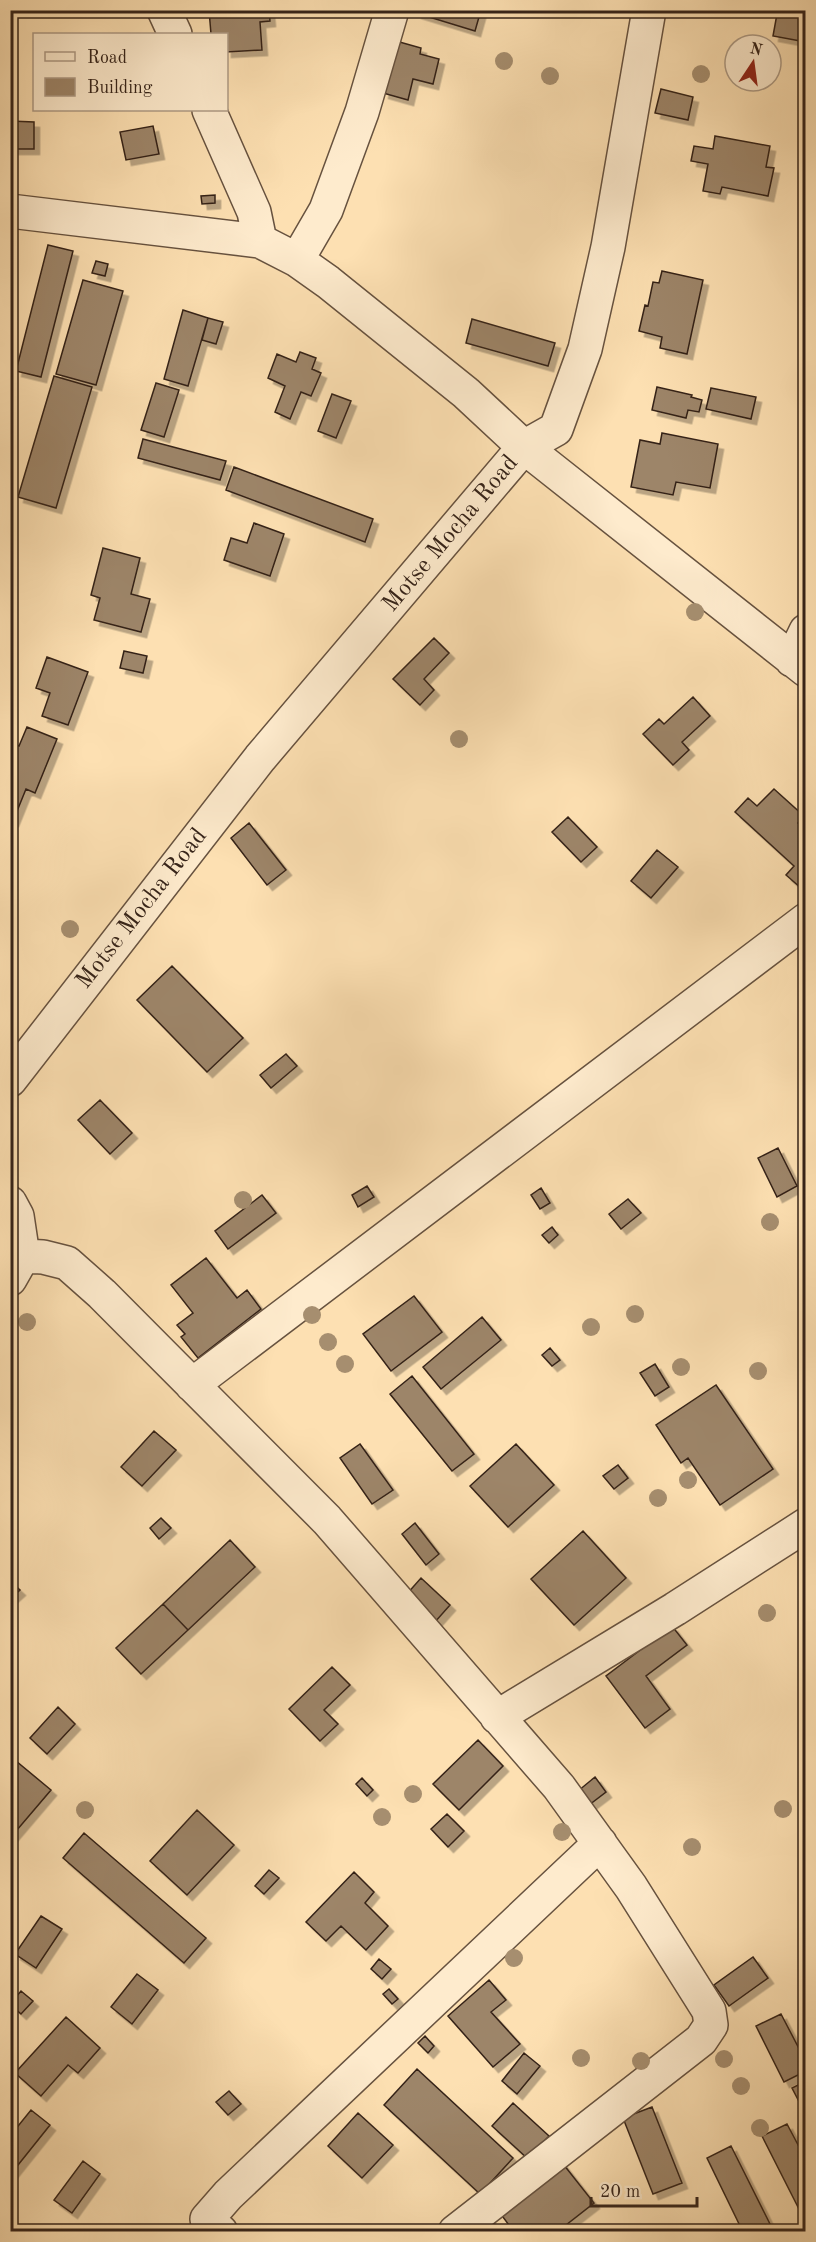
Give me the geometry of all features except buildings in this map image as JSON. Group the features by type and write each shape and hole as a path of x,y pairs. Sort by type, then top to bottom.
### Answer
{"street":[{"path":"164,10 175,33"},
{"path":"297,260 326,210 362,112 392,10"},
{"path":"649,10 608,248 585,349 556,429 524,447 799,665 806,631"},
{"path":"209,111 254,212 260,241"},
{"name":"Motse Mocha Road","path":"10,211 260,241 297,260 336,288 466,393 524,447 260,758 10,1080"},
{"path":"192,1385 806,920"},
{"path":"10,1203 17,1216 17,1267 43,1257 67,1263 102,1294 327,1520 559,1787 600,1844 709,2011 711,2025 701,2040 455,2232"},
{"path":"497,1717 675,1609 806,1525"},
{"path":"205,2227 228,2194 600,1844"}]}
